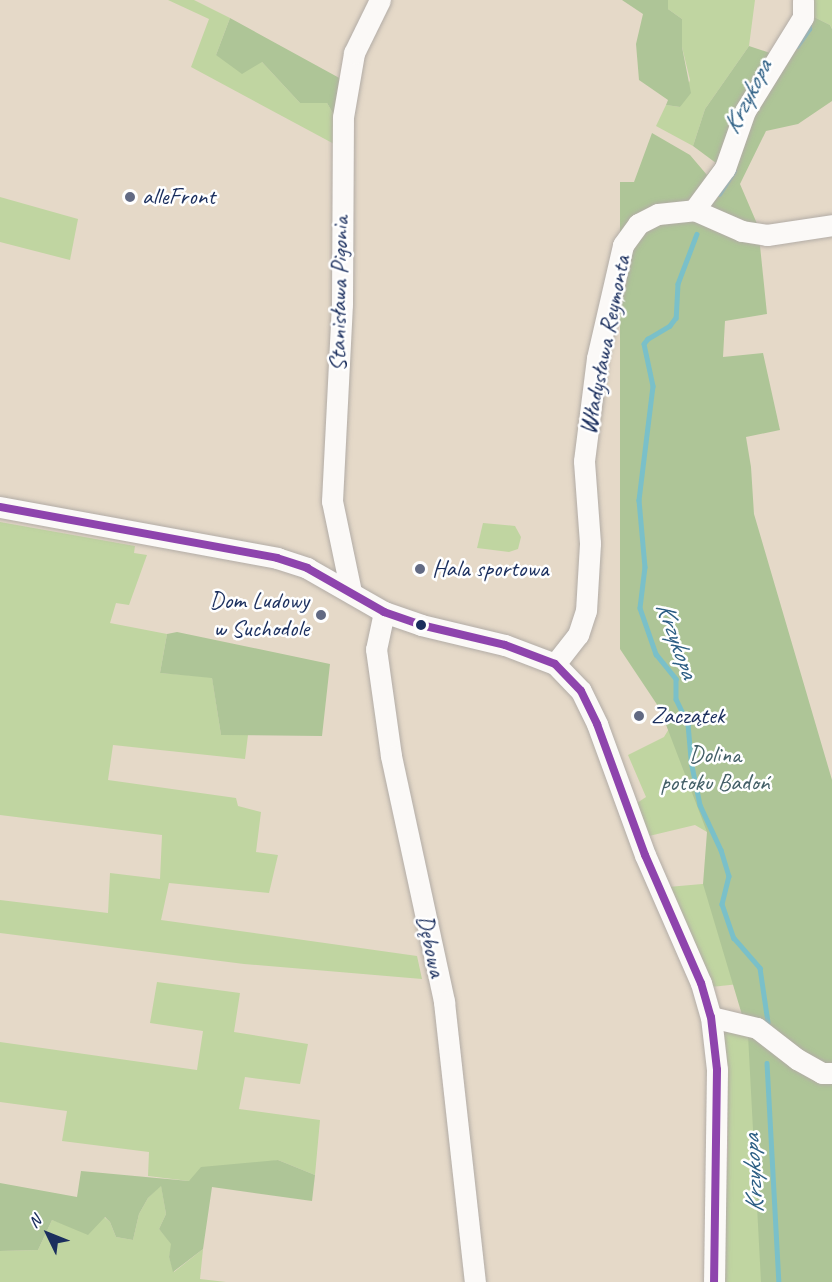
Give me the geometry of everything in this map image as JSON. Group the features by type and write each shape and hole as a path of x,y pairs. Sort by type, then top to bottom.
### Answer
{"street":[{"name":"Stanisława Pigonia","path":"351,592 332,501 342,304 343,117 354,53 380,0"},
{"path":"694,210 725,168 745,111 803,17 803,0"},
{"name":"Władysława Reymonta","path":"555,664 578,635 586,611 590,543 584,461 597,358 623,245 638,224 658,214 694,210 742,231 766,235 832,225"},
{"path":"0,507 277,558 307,568 384,612 421,625 505,645 555,664 581,691 597,724 645,855 701,983 711,1017 717,1070 714,1282"},
{"name":"Dębowa","path":"384,612 376,649 391,756 444,1002 475,1282"},
{"path":"711,1017 757,1028 797,1059 822,1073 832,1073"}],"green space":[{"path":"168,0 194,0 230,18 216,55 262,62 300,103 327,103 337,120 336,145 191,67 209,19"},
{"path":"622,0 668,0 668,9 682,19 682,47 691,93 680,107 666,105 668,100 639,80 636,44 643,14"},
{"path":"668,0 755,0 749,46 705,109 693,146 656,126 666,105 680,107 690,80 682,47 682,19 668,9"},
{"path":"811,0 832,0 832,29 830,25 810,15"},
{"path":"810,15 830,25 832,29 832,101 798,124 766,131 740,184 758,226 767,314 725,321 723,357 763,353 780,430 746,437 751,467 754,514 832,780 832,1282 761,1282 748,1035 703,884 707,832 660,709 620,649 620,182 634,182 652,133 690,155 707,175 750,117"},
{"path":"230,18 343,80 337,120 327,103 300,103 262,62 242,74 216,55"},
{"path":"749,46 773,54 720,166 693,146 705,109"},
{"path":"0,197 78,219 70,260 0,242"},
{"name":"Dolina potoku Badoń","path":"719,390 786,840 832,934 832,1068 812,1059 773,1025 769,1064 775,1141 820,1137 822,1181 832,1230 832,1282 722,1282 728,1149 727,1087 720,1025 736,1026 765,1038 758,982 711,987 668,887 725,882 726,874 720,855 707,832 695,825 649,836 634,805 646,797 628,755 664,737 681,709 672,690 673,681 654,657 645,658 644,653 651,651 637,609 637,589 643,559 637,507 639,451 642,440 651,427 693,435 685,394"},
{"path":"0,522 135,546 134,553 147,555 129,605 116,603 110,623 167,634 160,673 212,677 221,735 248,735 245,759 113,745 108,780 236,798 238,806 261,812 256,852 278,855 269,893 169,883 161,920 417,956 422,979 244,964 0,933 0,900 108,913 110,873 160,879 162,835 0,815"},
{"path":"483,523 515,526 521,537 518,549 509,552 477,548"},
{"path":"177,632 330,664 322,736 221,735 212,678 160,673 167,634"},
{"path":"157,982 240,993 234,1032 308,1044 300,1084 245,1077 239,1109 320,1120 315,1175 278,1160 189,1181 148,1176 149,1152 62,1141 67,1111 0,1102 0,1042 197,1070 203,1031 150,1023"},
{"path":"278,1160 315,1175 312,1201 212,1187 203,1249 173,1272 169,1257 171,1244 159,1229 166,1214 161,1186 148,1198 139,1214 133,1240 116,1237 110,1222 105,1217 88,1235 52,1220 38,1250 0,1251 0,1183 77,1197 81,1171 189,1181 201,1167"},
{"path":"161,1185 166,1214 159,1229 172,1244 169,1257 174,1272 203,1249 200,1279 226,1282 0,1282 0,1251 38,1250 52,1220 67,1225 104,1217 110,1222 116,1237 133,1240 139,1214 148,1198"}],"waterway":[{"name":"Krzykopa","path":"797,46 809,29 809,22"},
{"name":"Krzykopa","path":"719,194 734,171"},
{"name":"Krzykopa","path":"697,234 678,284 676,318 670,326 648,339 644,344 653,386 639,500 645,567 640,608 656,654 676,679 676,699 688,724 691,761 700,805 721,850 729,876 722,904 734,938 760,968 768,1022"},
{"name":"Krzykopa","path":"767,1063 779,1282"}],"transit line":[{"path":"0,507 277,558 307,568 384,612 421,625 505,645 555,664 581,691 597,724 645,855 701,983 711,1017 717,1070 714,1282"}],"place":[{"name":"alleFront","path":"130,197"},
{"name":"Hala sportowa","path":"420,569"},
{"name":"Dom Ludowy w Suchodole","path":"321,615"},
{"name":"Zaczątek","path":"639,716"}]}
